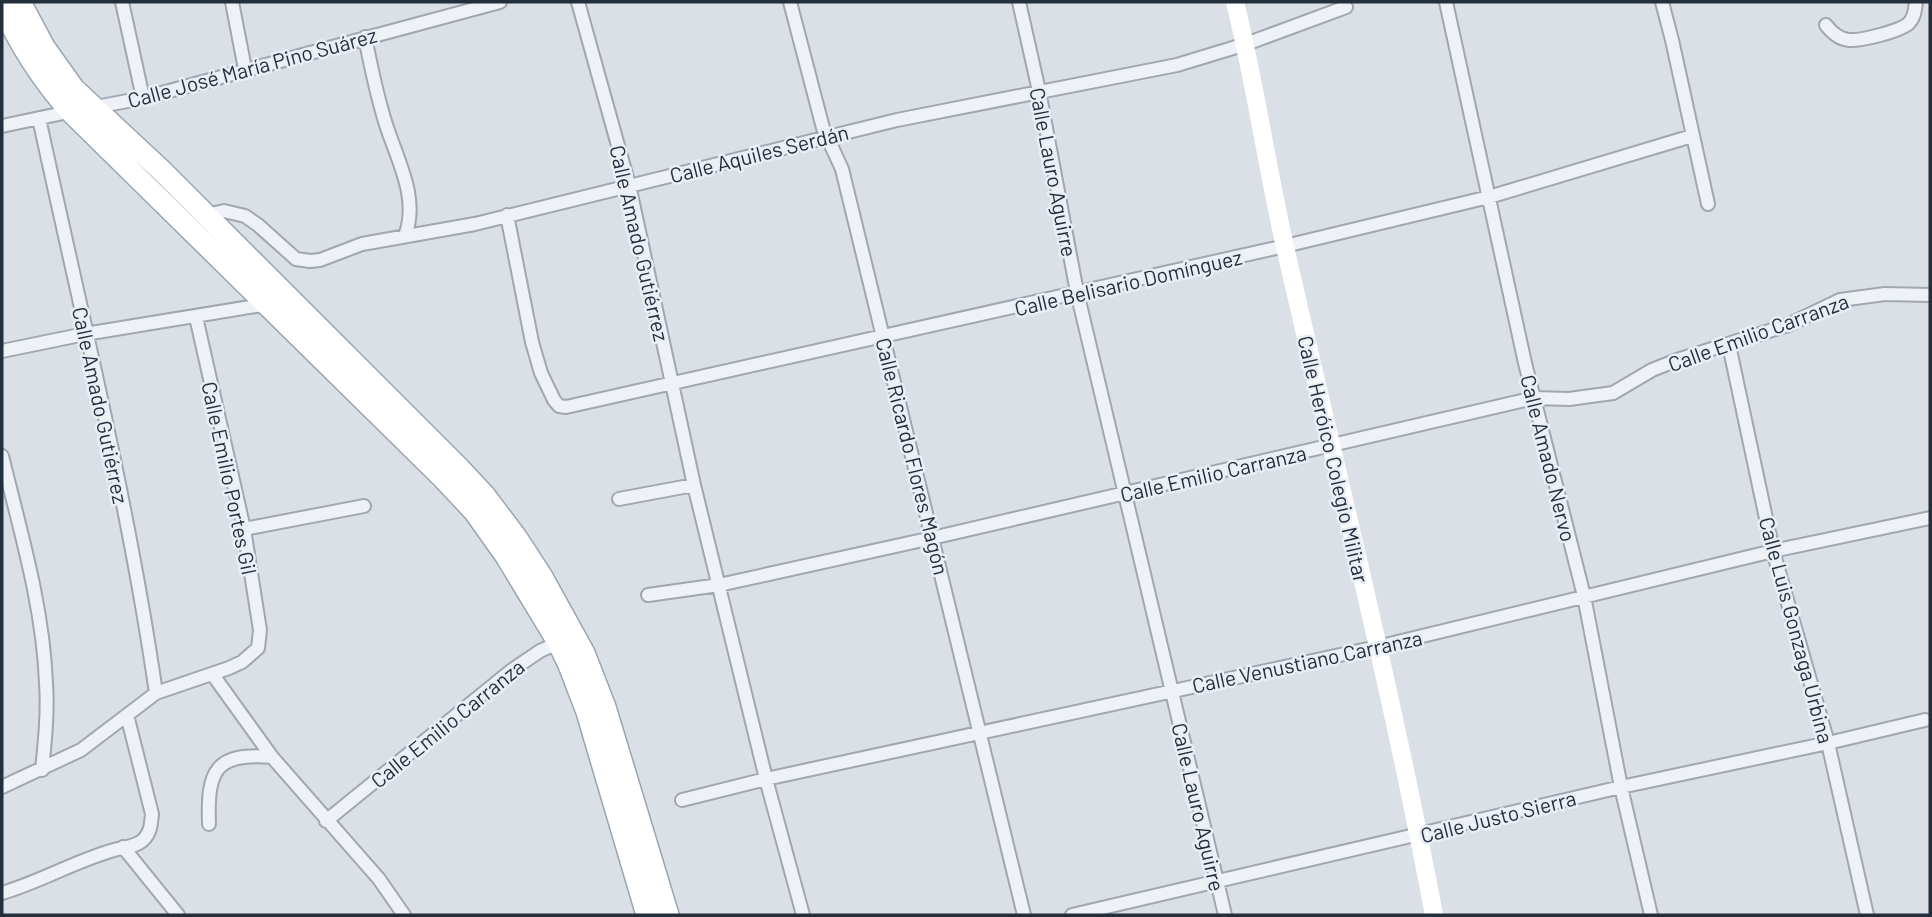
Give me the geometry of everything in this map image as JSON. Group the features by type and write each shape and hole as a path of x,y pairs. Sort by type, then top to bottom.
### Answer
{"main road":[{"path":"20,2 44,47 74,89 95,108 196,219 268,304 380,413 474,511 597,681 668,915"},
{"name":"Calle Heróico Colegio Militar","path":"1235,2 1246,44 1285,246 1419,835 1434,915"},
{"path":"2,6 41,76 71,112 196,219 485,496 523,547 567,639 643,914"}],"street":[{"path":"122,2 143,98"},
{"path":"232,2 245,69"},
{"name":"Calle José María Pino Suárez","path":"2,126 143,98 500,2"},
{"name":"Calle Amado Gutiérrez","path":"578,2 628,185 694,485 766,779 803,915"},
{"name":"Calle Ricardo Flores Magón","path":"790,2 818,114 842,169 1024,915"},
{"name":"Calle Lauro Aguirre","path":"1018,2 1040,92 1077,292 1225,915"},
{"name":"Calle Amado Nervo","path":"1446,2 1534,398 1584,596 1620,786 1651,915"},
{"path":"1662,2 1708,204"},
{"path":"1826,25 1833,34 1849,40 1879,35 1909,23 1914,15 1916,2"},
{"name":"Calle Aquiles Serdán","path":"196,219 225,211 245,216 289,254 301,261 320,260 362,244 459,227 827,136 1177,65 1246,44 1346,7"},
{"path":"365,37 381,111 407,186 410,216 405,236"},
{"name":"Calle Amado Gutiérrez","path":"39,118 110,439 137,573 156,693"},
{"name":"Calle Belisario Domínguez","path":"507,215 533,342 548,390 559,406 574,406 1285,246 1489,197 1692,136"},
{"name":"Calle Emilio Carranza","path":"648,596 719,585 932,538 1534,398 1569,399 1613,393 1652,370 1788,325 1840,300 1885,294 1930,295"},
{"path":"2,351 85,334 268,304"},
{"name":"Calle Emilio Portes Gil","path":"196,317 244,530 260,639 258,648 242,662 213,675"},
{"name":"Calle Luis Gonzaga Urbina","path":"1729,345 1773,551 1828,743 1867,915"},
{"path":"2,456 30,568 44,656 46,729 42,770"},
{"path":"619,499 694,485"},
{"path":"244,530 364,506"},
{"name":"Calle Venustiano Carranza","path":"682,800 766,779 1377,647 1773,551 1930,518"},
{"name":"Calle Emilio Carranza","path":"326,821 512,670 540,651 567,639"},
{"path":"2,787 91,744 156,693 213,675 272,757 379,879 404,915"},
{"path":"2,893 35,882 86,859 142,842 152,820 127,715"},
{"name":"Calle Justo Sierra","path":"1072,915 1620,786 1925,720"},
{"path":"209,824 209,791 218,769 227,760 238,756 272,757"},
{"path":"124,848 178,915"}]}
